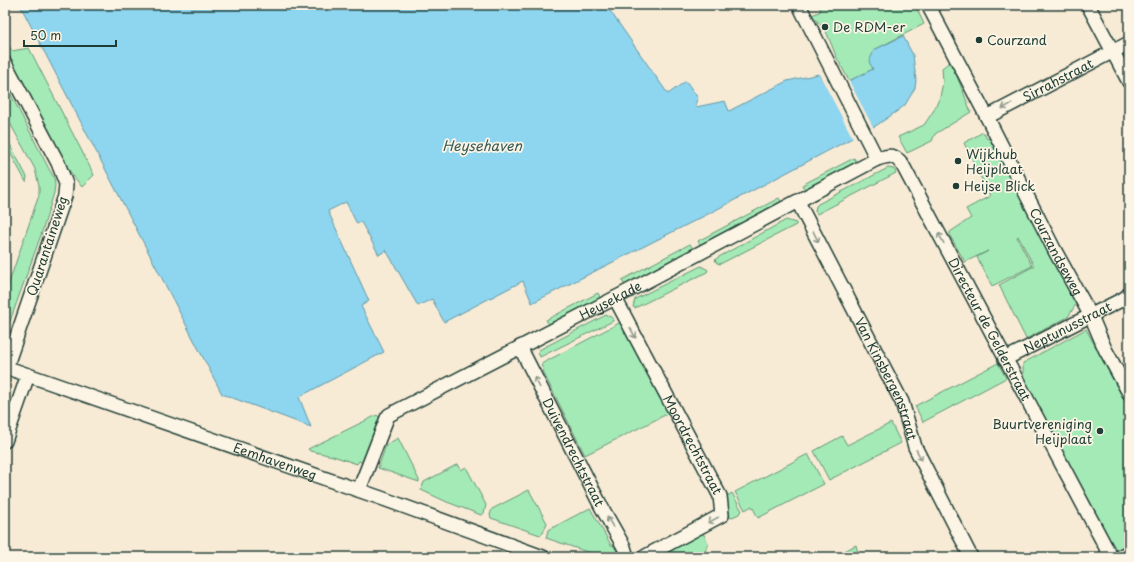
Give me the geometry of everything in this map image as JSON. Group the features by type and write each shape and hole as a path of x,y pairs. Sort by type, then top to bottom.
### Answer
{"street":[{"path":"799,5 877,159"},
{"name":"Courzandseweg","path":"928,5 1091,316 1105,349 1129,393"},
{"path":"1088,5 1129,82"},
{"name":"Sirrahstraat","path":"987,116 1129,43"},
{"name":"Quarantaineweg","path":"5,63 58,163 66,184 65,196 5,368"},
{"name":"Heysekade","path":"359,490 389,415 798,202 877,159 891,156 897,158 902,164"},
{"name":"Directeur de Gelderstraat","path":"902,164 1111,557"},
{"name":"Van Kinsbergenstraat","path":"798,202 902,402 915,447 971,557"},
{"name":"Neptunusstraat","path":"1005,360 1125,298 1129,294"},
{"name":"Moordrechtstraat","path":"615,298 720,496 722,515 644,557"},
{"name":"Duivendrechtstraat","path":"520,347 602,508 624,547 627,557"},
{"name":"Eemhavenweg","path":"5,368 359,490 543,557"},
{"path":"5,441 28,376"},
{"path":"1119,557 1129,552"}],"green space":[{"path":"818,5 915,5 924,24 874,50 873,69 849,81 836,56 826,31 812,15 821,11"},
{"path":"6,41 12,51 29,48 94,175 82,187 64,164 5,50"},
{"path":"951,61 971,112 935,134 932,141 907,153 898,137 924,125 934,110 940,97 943,82 942,68"},
{"path":"5,83 54,178 55,185 41,235 5,335 5,294 39,195 39,186 35,169 5,114"},
{"path":"983,132 987,139 992,137 1078,301 1068,317 1026,339 999,285 1034,266 1018,236 1017,237 1032,266 992,286 977,257 988,251 965,262 950,236 950,232 971,218 966,209 990,196 964,143"},
{"path":"5,135 27,177 26,182 5,143"},
{"path":"854,158 858,164 806,191 802,185"},
{"path":"888,168 894,169 896,173 817,214 815,211 818,204"},
{"path":"779,198 782,203 701,247 698,241"},
{"path":"786,220 796,223 796,225 720,264 715,260 717,258"},
{"path":"690,244 694,250 625,286 622,280"},
{"path":"701,266 708,270 707,272 635,308 633,307 635,299"},
{"path":"598,293 601,299 550,326 546,320"},
{"path":"606,315 613,318 613,321 540,357 538,352 539,350"},
{"path":"621,322 669,413 585,455 545,376 541,364"},
{"path":"1086,329 1129,409 1129,547 1116,554 1023,376 1023,363"},
{"path":"998,363 1006,378 923,422 915,406"},
{"path":"377,415 380,418 363,463 359,461 357,464 333,456 310,451 308,449"},
{"path":"891,423 901,443 829,480 814,451 842,436 847,445"},
{"path":"398,438 419,482 378,468 386,445"},
{"path":"808,454 824,484 758,518 752,506 745,510 735,492"},
{"path":"458,464 461,470 466,467 486,505 484,513 481,515 421,490 424,482"},
{"path":"529,490 547,523 543,533 540,535 491,518 490,515 492,509"},
{"path":"732,493 742,511 730,518 728,506 724,498"},
{"path":"590,508 611,545 613,545 617,551 616,557 602,557 546,538 548,530"},
{"path":"703,533 708,543 703,557 655,557"},
{"path":"856,545 859,557 833,557"}],"water":[{"name":"Heysehaven","path":"20,5 606,5 668,94 686,81 698,98 696,107 725,101 729,111 787,81 819,74 829,91 873,69 869,62 874,50 903,36 913,55 916,80 915,88 905,105 877,125 710,213 532,303 523,281 444,322 432,299 418,306 386,250 379,255 361,222 357,224 346,202 328,211 369,301 361,306 384,352 299,397 311,427 222,394"}],"pier":[{"path":"818,72 829,89 848,79 874,129 854,140"}],"place":[{"name":"De RDM-er","path":"825,27"},
{"name":"Courzand","path":"979,40"},
{"name":"Wijkhub Heijplaat","path":"958,161"},
{"name":"Heijse Blick","path":"956,186"},
{"name":"Buurtvereniging Heijplaat","path":"1100,431"}]}
